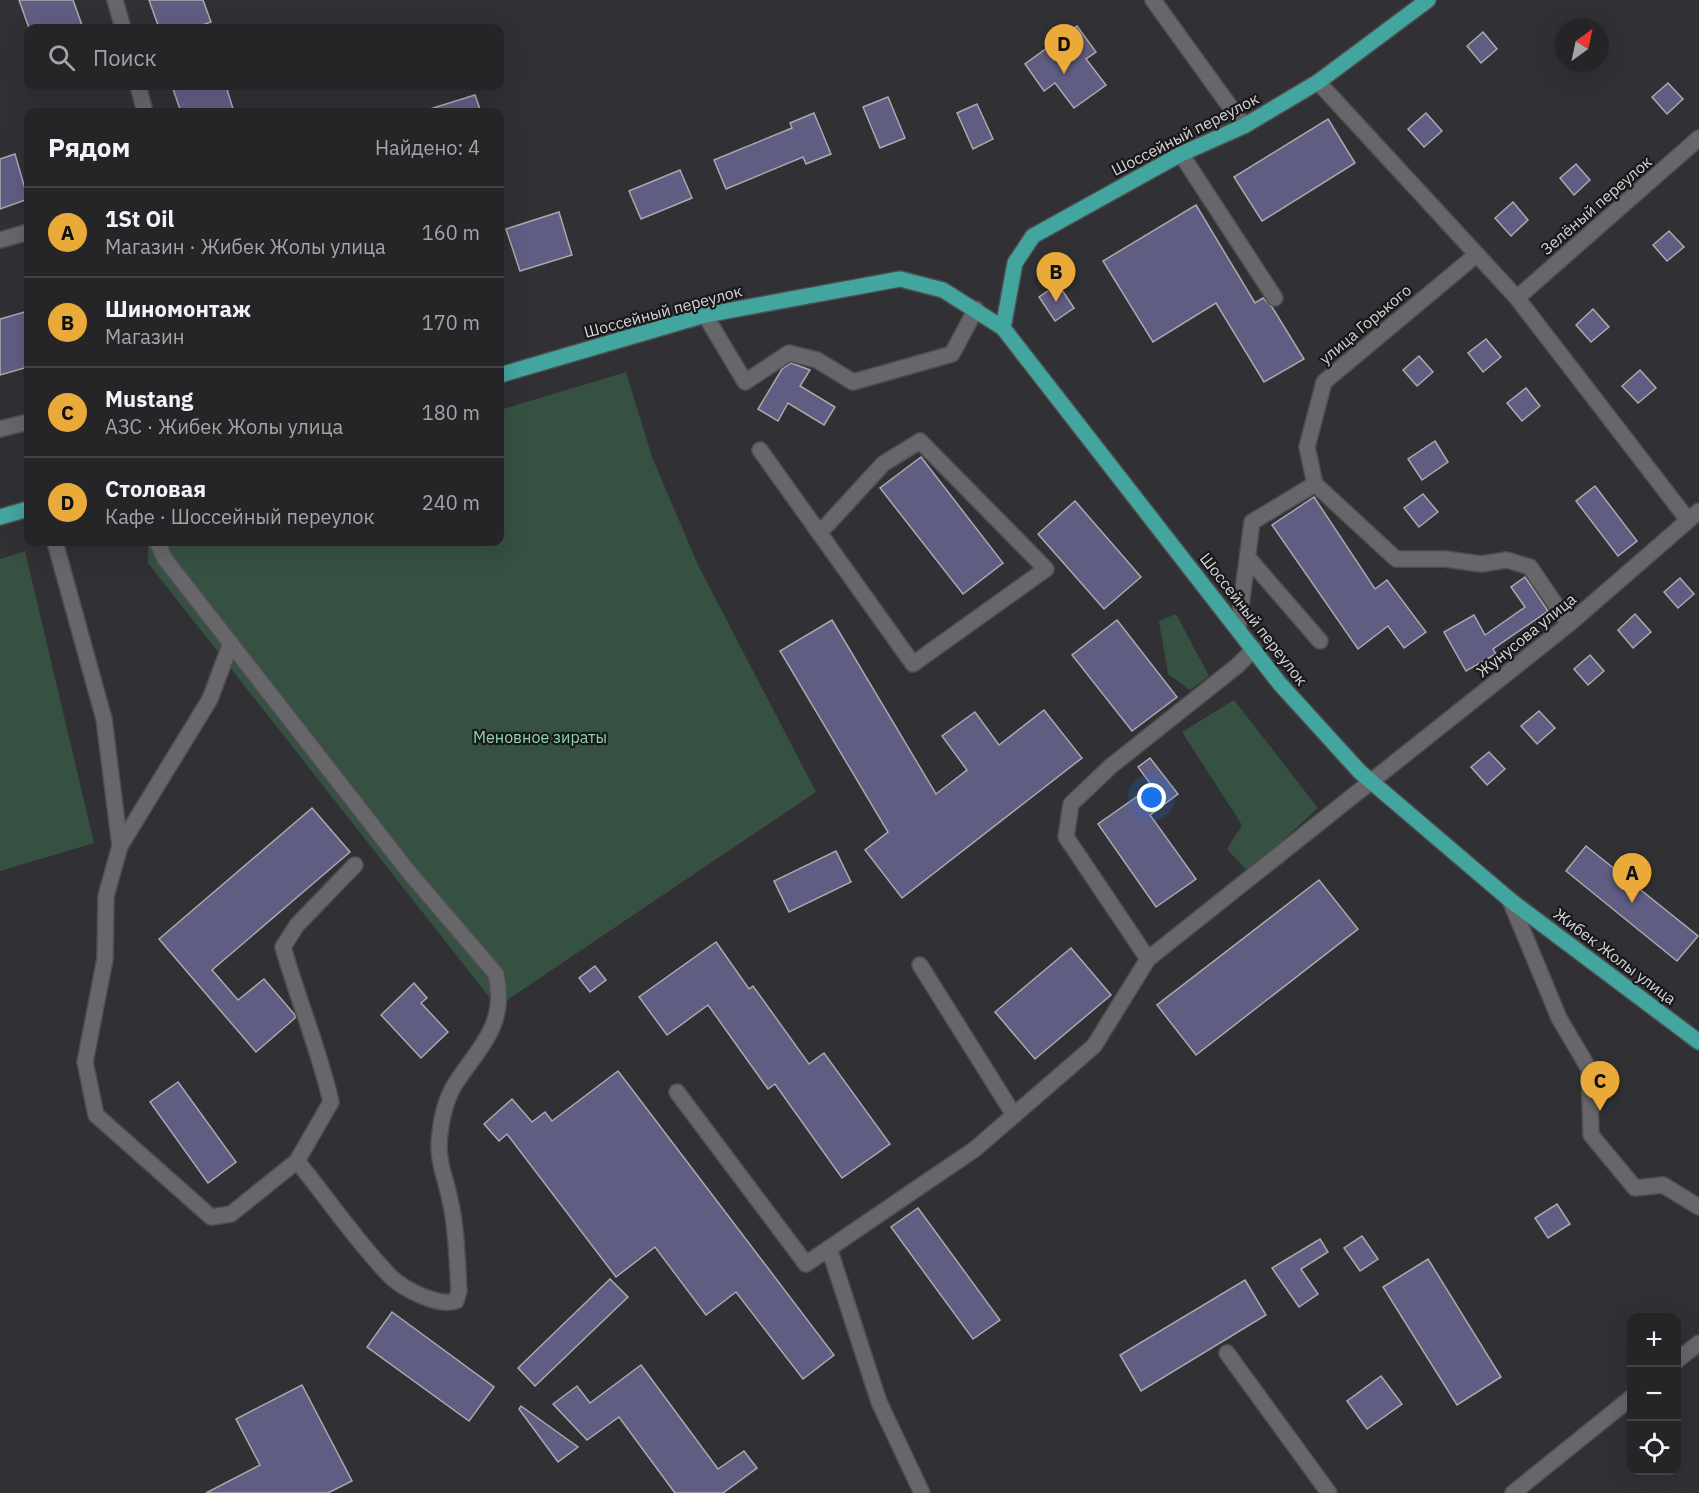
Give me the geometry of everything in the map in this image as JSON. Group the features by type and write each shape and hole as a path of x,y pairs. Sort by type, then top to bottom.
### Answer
{"main road":[{"name":"Шоссейный переулок","path":"1003,328 1015,262 1033,236 1181,154 1244,126 1318,82 1428,0"},
{"name":"Шоссейный переулок","path":"504,374 705,315 900,279 943,290 1003,328 1304,710 1372,783 1510,900"},
{"path":"0,517 24,510"},
{"name":"Жибек Жолы улица","path":"1510,900 1699,1042"}],"street":[{"path":"116,0 122,24"},
{"path":"1153,0 1244,126"},
{"path":"1318,82 1517,298 1694,516"},
{"path":"139,90 144,108"},
{"name":"Зелёный переулок","path":"1517,298 1699,138"},
{"path":"1181,154 1275,298"},
{"path":"0,240 24,233"},
{"name":"улица Горького","path":"1315,484 1307,447 1324,382 1476,255"},
{"path":"705,315 745,382 789,353 817,360 853,382 952,354 976,309"},
{"path":"0,429 24,423"},
{"path":"760,450 913,664 1046,569 920,441 883,464 827,525 818,531"},
{"path":"1238,629 1252,522 1315,484 1396,559 1444,559 1481,564 1507,560 1530,567 1569,624"},
{"name":"Жунусова улица","path":"677,1092 806,1264 975,1149 1094,1046 1148,960 1569,624 1694,516"},
{"path":"57,546 104,719 120,846"},
{"path":"159,546 165,560 408,871 496,974 499,987 496,1020 487,1041 456,1082 444,1107 440,1135 439,1164 450,1200 454,1233 459,1291 456,1301 446,1304 434,1302 391,1278 297,1161"},
{"path":"1249,558 1320,641"},
{"path":"231,643 210,699 120,846 106,896 105,959 85,1062 96,1114 211,1217 231,1214 297,1161 331,1102 320,1056 296,992 283,947 297,925 355,865"},
{"path":"1148,960 1066,837 1071,804 1111,766 1237,666 1254,649"},
{"path":"1510,900 1559,1018 1589,1069 1591,1136 1635,1188 1663,1185 1699,1208"},
{"path":"920,965 1014,1115"},
{"path":"829,1248 879,1402 922,1493"},
{"path":"1681,1358 1699,1343"},
{"path":"1227,1353 1329,1493"},
{"path":"1513,1493 1627,1401"}],"green space":[{"name":"Меновное зираты","path":"626,372 652,457 698,565 816,792 497,1007 148,563 148,546 504,546 504,409"},
{"path":"25,551 94,843 0,871 0,559"},
{"path":"1176,614 1209,676 1190,690 1168,674 1159,621"},
{"path":"1234,700 1318,808 1248,872 1227,849 1242,825 1182,732"}],"building":[{"path":"19,0 73,0 82,24 28,24"},
{"path":"149,0 203,0 211,22 205,24 158,24"},
{"path":"1077,26 1096,52 1086,59 1106,85 1074,108 1055,83 1044,91 1025,64"},
{"path":"1483,32 1497,49 1481,63 1467,46"},
{"path":"1668,83 1683,99 1667,114 1652,97"},
{"path":"173,90 227,90 233,108 180,108"},
{"path":"475,95 480,108 433,108"},
{"path":"888,97 905,138 880,148 863,107"},
{"path":"977,104 993,139 973,149 957,113"},
{"path":"814,113 831,154 806,164 803,157 726,189 714,160 792,128 790,123"},
{"path":"1426,113 1442,131 1424,147 1408,129"},
{"path":"1328,119 1355,163 1262,221 1234,177"},
{"path":"15,154 24,185 24,200 0,209 0,159"},
{"path":"1576,164 1590,180 1574,195 1560,178"},
{"path":"680,170 692,198 641,219 629,191"},
{"path":"1513,202 1528,220 1511,236 1495,218"},
{"path":"1196,205 1255,303 1263,298 1272,307 1304,359 1264,382 1216,303 1153,342 1103,261"},
{"path":"559,212 572,255 520,271 506,229"},
{"path":"1669,231 1684,247 1667,261 1653,245"},
{"path":"1058,284 1074,308 1055,321 1039,297"},
{"path":"1593,309 1609,327 1591,342 1576,325"},
{"path":"24,312 24,368 0,375 0,319"},
{"path":"1486,339 1501,357 1483,372 1468,353"},
{"path":"1419,356 1433,372 1417,386 1403,370"},
{"path":"791,363 810,370 800,386 835,407 824,425 788,403 778,421 758,409 782,369"},
{"path":"1640,370 1656,388 1638,403 1622,386"},
{"path":"1526,388 1540,406 1522,421 1507,403"},
{"path":"1435,441 1448,462 1422,480 1408,459"},
{"path":"921,457 1003,563 963,594 880,488"},
{"path":"1595,486 1637,541 1618,556 1576,501"},
{"path":"1423,494 1438,512 1419,527 1404,508"},
{"path":"1314,497 1375,589 1387,580 1426,632 1404,648 1388,626 1358,649 1272,525"},
{"path":"1075,501 1141,577 1104,609 1038,534"},
{"path":"1525,577 1548,611 1493,649 1496,654 1466,671 1444,632 1474,615 1485,635 1525,607 1511,587"},
{"path":"1680,578 1694,594 1678,608 1664,592"},
{"path":"1635,614 1651,632 1633,648 1618,630"},
{"path":"832,620 936,794 967,770 942,736 975,712 999,745 1044,710 1082,758 902,898 865,850 888,832 780,651"},
{"path":"1117,620 1177,697 1132,731 1072,655"},
{"path":"1590,655 1604,671 1588,685 1574,669"},
{"path":"1539,711 1555,728 1537,744 1521,726"},
{"path":"1489,752 1505,769 1487,785 1471,767"},
{"path":"1150,758 1178,794 1150,815 1196,879 1156,907 1098,824 1152,786 1138,767"},
{"path":"312,808 350,852 212,970 238,1000 264,979 295,1015 295,1018 256,1052 159,939"},
{"path":"1586,846 1698,936 1677,961 1566,871"},
{"path":"836,851 851,882 789,912 774,881"},
{"path":"1319,880 1358,929 1196,1055 1157,1005"},
{"path":"716,942 749,989 753,986 809,1064 824,1053 890,1144 842,1178 775,1084 768,1089 708,1005 667,1035 639,997"},
{"path":"1071,948 1111,995 1035,1059 995,1012"},
{"path":"595,966 606,980 590,992 579,978"},
{"path":"414,983 427,998 421,1003 448,1032 421,1058 381,1015"},
{"path":"618,1071 834,1355 803,1379 736,1292 706,1315 655,1247 616,1277 507,1134 499,1141 484,1124 512,1099 532,1122 545,1112 552,1121"},
{"path":"178,1082 236,1162 208,1183 150,1102"},
{"path":"1557,1204 1570,1224 1548,1238 1535,1218"},
{"path":"918,1208 1000,1320 973,1339 891,1227"},
{"path":"1362,1236 1378,1259 1360,1271 1344,1248"},
{"path":"1320,1239 1328,1252 1301,1269 1318,1294 1299,1307 1272,1268"},
{"path":"1428,1259 1501,1377 1457,1405 1383,1287"},
{"path":"610,1279 628,1297 535,1386 518,1368"},
{"path":"1245,1280 1266,1315 1141,1391 1120,1355"},
{"path":"392,1312 494,1387 469,1421 367,1347"},
{"path":"641,1365 718,1469 744,1451 757,1468 723,1493 675,1493 619,1417 587,1440 553,1404 577,1386 590,1403"},
{"path":"1381,1376 1402,1404 1367,1429 1347,1401"},
{"path":"302,1385 352,1481 328,1493 206,1493 260,1465 236,1419"},
{"path":"521,1406 578,1447 558,1462 519,1409"}],"place":[{"name":"Столовая","path":"1064,74"},
{"name":"Шиномонтаж","path":"1056,302"},
{"name":"1St Oil","path":"1632,903"},
{"name":"Mustang","path":"1600,1111"}]}
